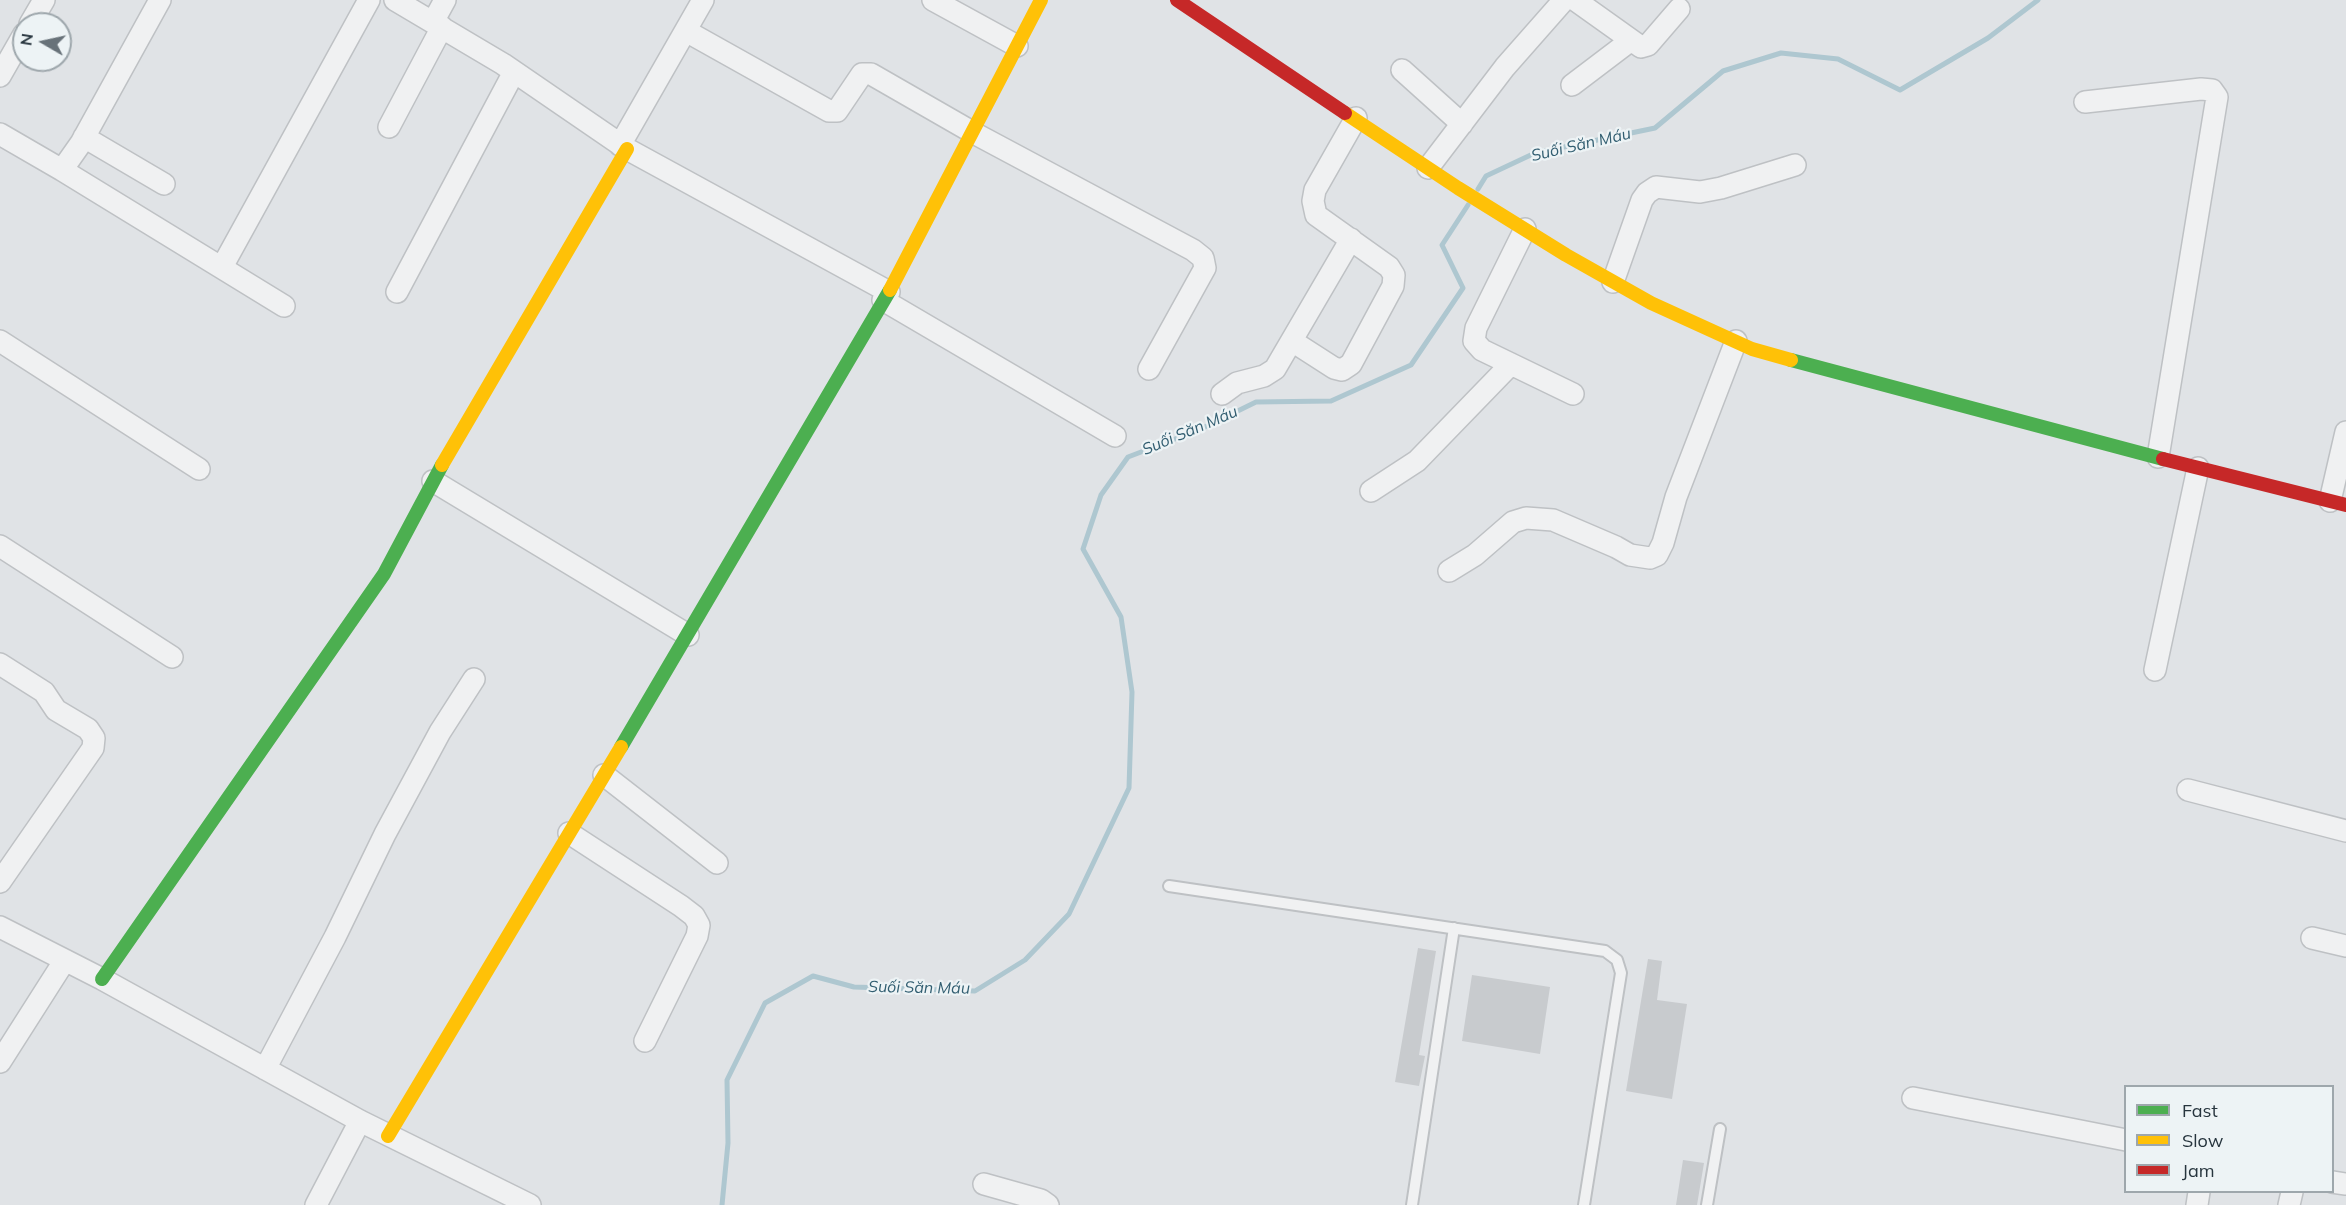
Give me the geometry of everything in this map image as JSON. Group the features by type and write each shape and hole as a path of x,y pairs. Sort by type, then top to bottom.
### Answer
{"street":[{"path":"62,170 84,137 160,0"},
{"path":"222,267 369,0"},
{"path":"395,0 514,72 623,147 886,296 1115,436"},
{"path":"389,127 437,25 446,0"},
{"path":"102,980 384,574 433,481 704,0"},
{"path":"933,0 1017,46"},
{"path":"388,1136 688,634 886,296 1041,0"},
{"path":"1177,0 1458,188 1525,230 1651,303 1764,352 2060,433 2338,503 2346,432"},
{"path":"1428,168 1505,67 1564,0"},
{"path":"1575,0 1638,47 1645,48 1679,9"},
{"path":"686,31 829,111 837,111 865,73 879,78 972,132 1193,250 1203,258 1205,268 1149,369"},
{"path":"1572,85 1630,41"},
{"path":"0,76 12,55"},
{"path":"1402,70 1462,124"},
{"path":"397,292 514,72"},
{"path":"2085,102 2201,88 2212,90 2217,97 2158,457"},
{"path":"1292,341 1334,368 1342,370 1351,364 1393,286 1394,275 1389,267 1316,215 1313,201 1315,190 1356,118"},
{"path":"0,134 284,306"},
{"path":"84,137 164,183"},
{"path":"1613,282 1637,214 1647,193 1656,187 1700,192 1795,165"},
{"path":"1525,230 1476,328 1474,340 1482,350 1573,394"},
{"path":"1222,394 1237,383 1264,376 1275,369 1351,239"},
{"path":"0,341 199,469"},
{"path":"1449,571 1475,555 1513,522 1526,518 1553,520 1630,555 1650,558 1657,555 1736,341"},
{"path":"1371,491 1417,461 1511,364"},
{"path":"2156,670 2198,468"},
{"path":"433,481 688,634"},
{"path":"0,546 172,657"},
{"path":"0,664 44,692 56,710 88,729 94,738 93,748 0,882"},
{"path":"265,1069 335,937 385,834 440,732 474,680"},
{"path":"604,775 717,863"},
{"path":"2188,790 2346,831"},
{"path":"569,833 681,906 694,916 699,925 697,936 645,1041"},
{"path":"0,927 388,1136 530,1205"},
{"path":"2312,938 2346,946"},
{"path":"0,1062 65,960"},
{"path":"1913,1098 2124,1140"},
{"path":"316,1205 360,1121"},
{"path":"984,1184 1041,1200 1048,1205"}],"lane":[{"path":"1169,886 1605,951 1617,960 1621,974 1584,1205"},
{"path":"1412,1205 1454,928"},
{"path":"1707,1205 1720,1130"}],"building":[{"path":"1418,948 1436,951 1419,1055 1425,1056 1419,1086 1395,1082"},
{"path":"1648,959 1662,961 1657,1000 1687,1004 1672,1099 1626,1091"},
{"path":"1472,975 1550,987 1540,1054 1462,1041"},
{"path":"1683,1160 1704,1163 1697,1205 1676,1205"}],"waterway":[{"name":"Suối Săn Máu","path":"1478,189 1486,176 1535,153 1655,128 1723,71 1781,53 1838,59 1900,90 1988,38 2038,0"},
{"name":"Suối Săn Máu","path":"722,1205 728,1143 727,1080 765,1003 813,976 854,987 975,991 1025,960 1069,914 1129,788 1132,692 1121,617 1083,549 1101,495 1128,457 1201,429 1256,402 1331,401 1411,365 1463,288 1442,245 1468,205"}],"traffic: fast":[{"path":"621,747 890,290"},
{"path":"1791,360 2163,459"},
{"path":"102,979 384,574 442,465"}],"traffic: slow":[{"path":"890,290 1041,0"},
{"path":"1345,113 1458,188 1566,255 1651,303 1752,349 1791,360"},
{"path":"442,465 627,149"},
{"path":"388,1136 621,747"}],"traffic: jam":[{"path":"1177,0 1345,113"},
{"path":"2163,459 2346,505"}]}
